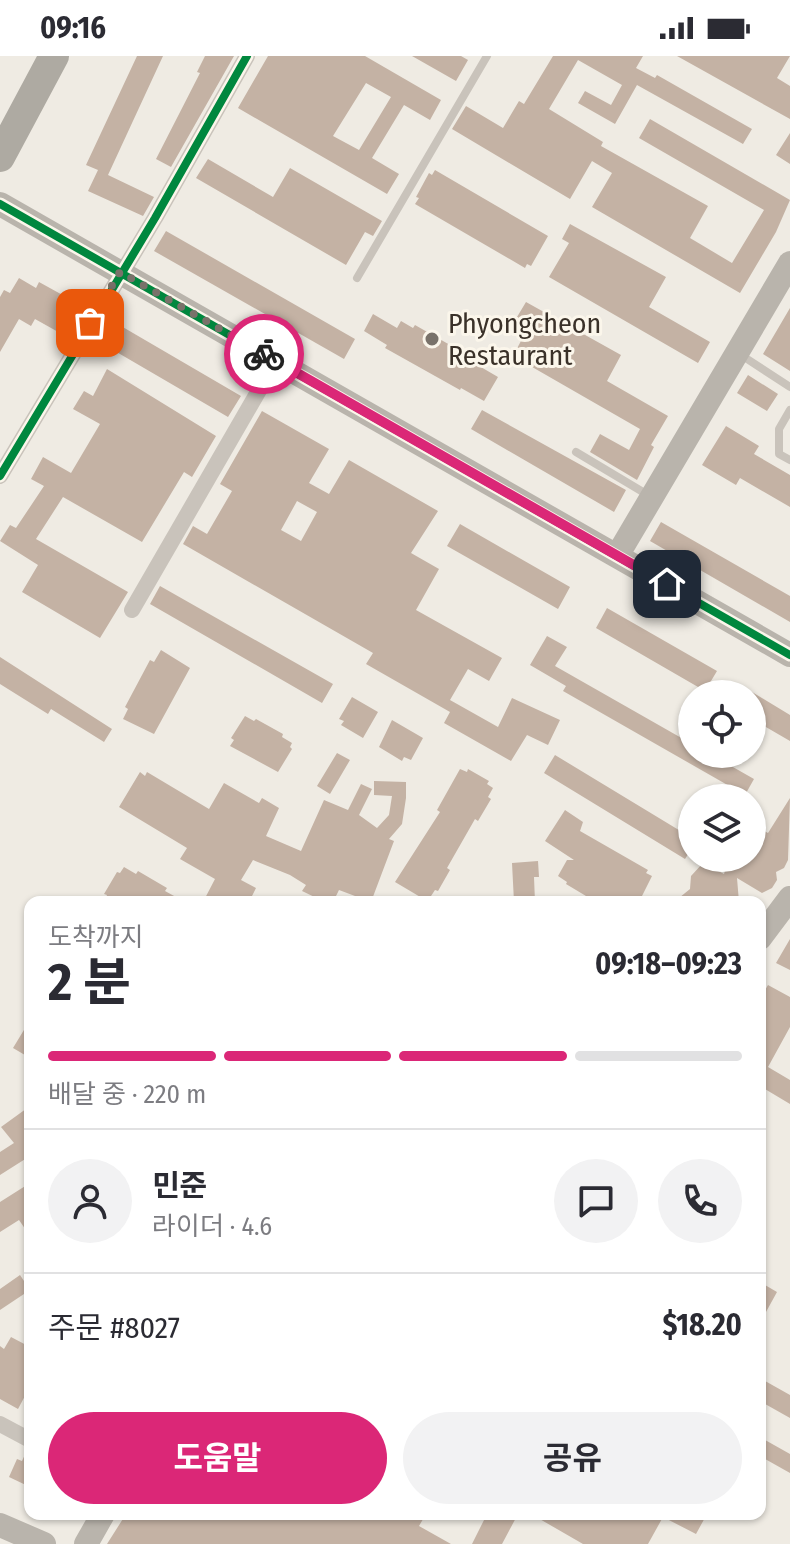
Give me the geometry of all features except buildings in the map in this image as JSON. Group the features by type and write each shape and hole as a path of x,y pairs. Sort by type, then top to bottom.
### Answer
{"highway":[{"path":"0,157 54,56"}],"street":[{"path":"0,476 155,218 247,56"},
{"path":"0,204 790,655"},
{"path":"617,556 790,263"},
{"path":"132,610 276,361"},
{"path":"766,930 790,898"},
{"path":"0,1424 24,1437"},
{"path":"86,1544 100,1520"},
{"path":"0,1525 44,1544"}],"lane":[{"path":"357,278 487,56"},
{"path":"737,353 790,387"},
{"path":"790,410 779,429 779,454 790,460"},
{"path":"576,452 652,497"}],"cycle path":[{"path":"0,476 155,218 247,56"},
{"path":"0,204 790,655"}],"way so far":[{"path":"90,323 120,272 264,354"}],"place":[{"name":"Phyongcheon Restaurant","path":"432,339"}],"route":[{"path":"264,354 667,584"}]}
